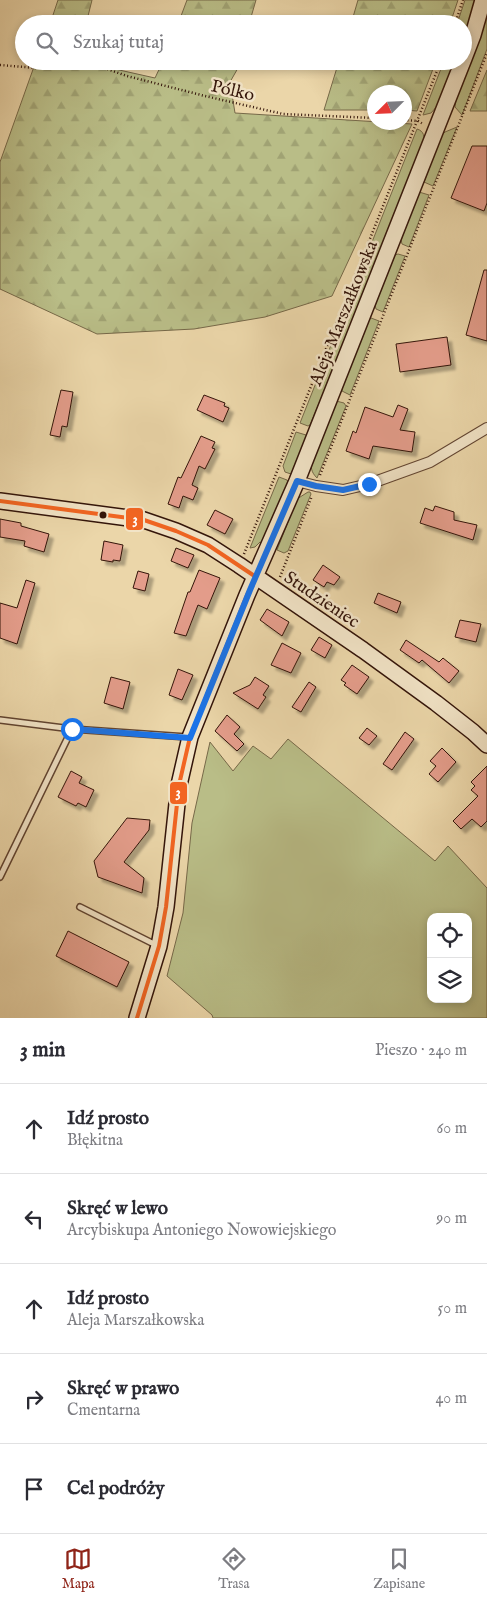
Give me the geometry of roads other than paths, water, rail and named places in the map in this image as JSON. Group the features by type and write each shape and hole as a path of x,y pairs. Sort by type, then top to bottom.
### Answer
{"main road":[{"name":"Aleja Marszałkowska","path":"472,38 483,0"},
{"name":"Aleja Marszałkowska","path":"137,1018 159,946 168,889 179,785 190,738 297,481 459,70"},
{"name":"Studzieniec","path":"0,501 144,520 208,545 239,564 436,703 487,745"}],"street":[{"path":"297,481 343,490 369,484 402,474 430,462 487,428"}],"lane":[{"path":"0,720 72,729 190,738"},
{"path":"0,877 72,729"},
{"path":"80,907 159,946"}]}
